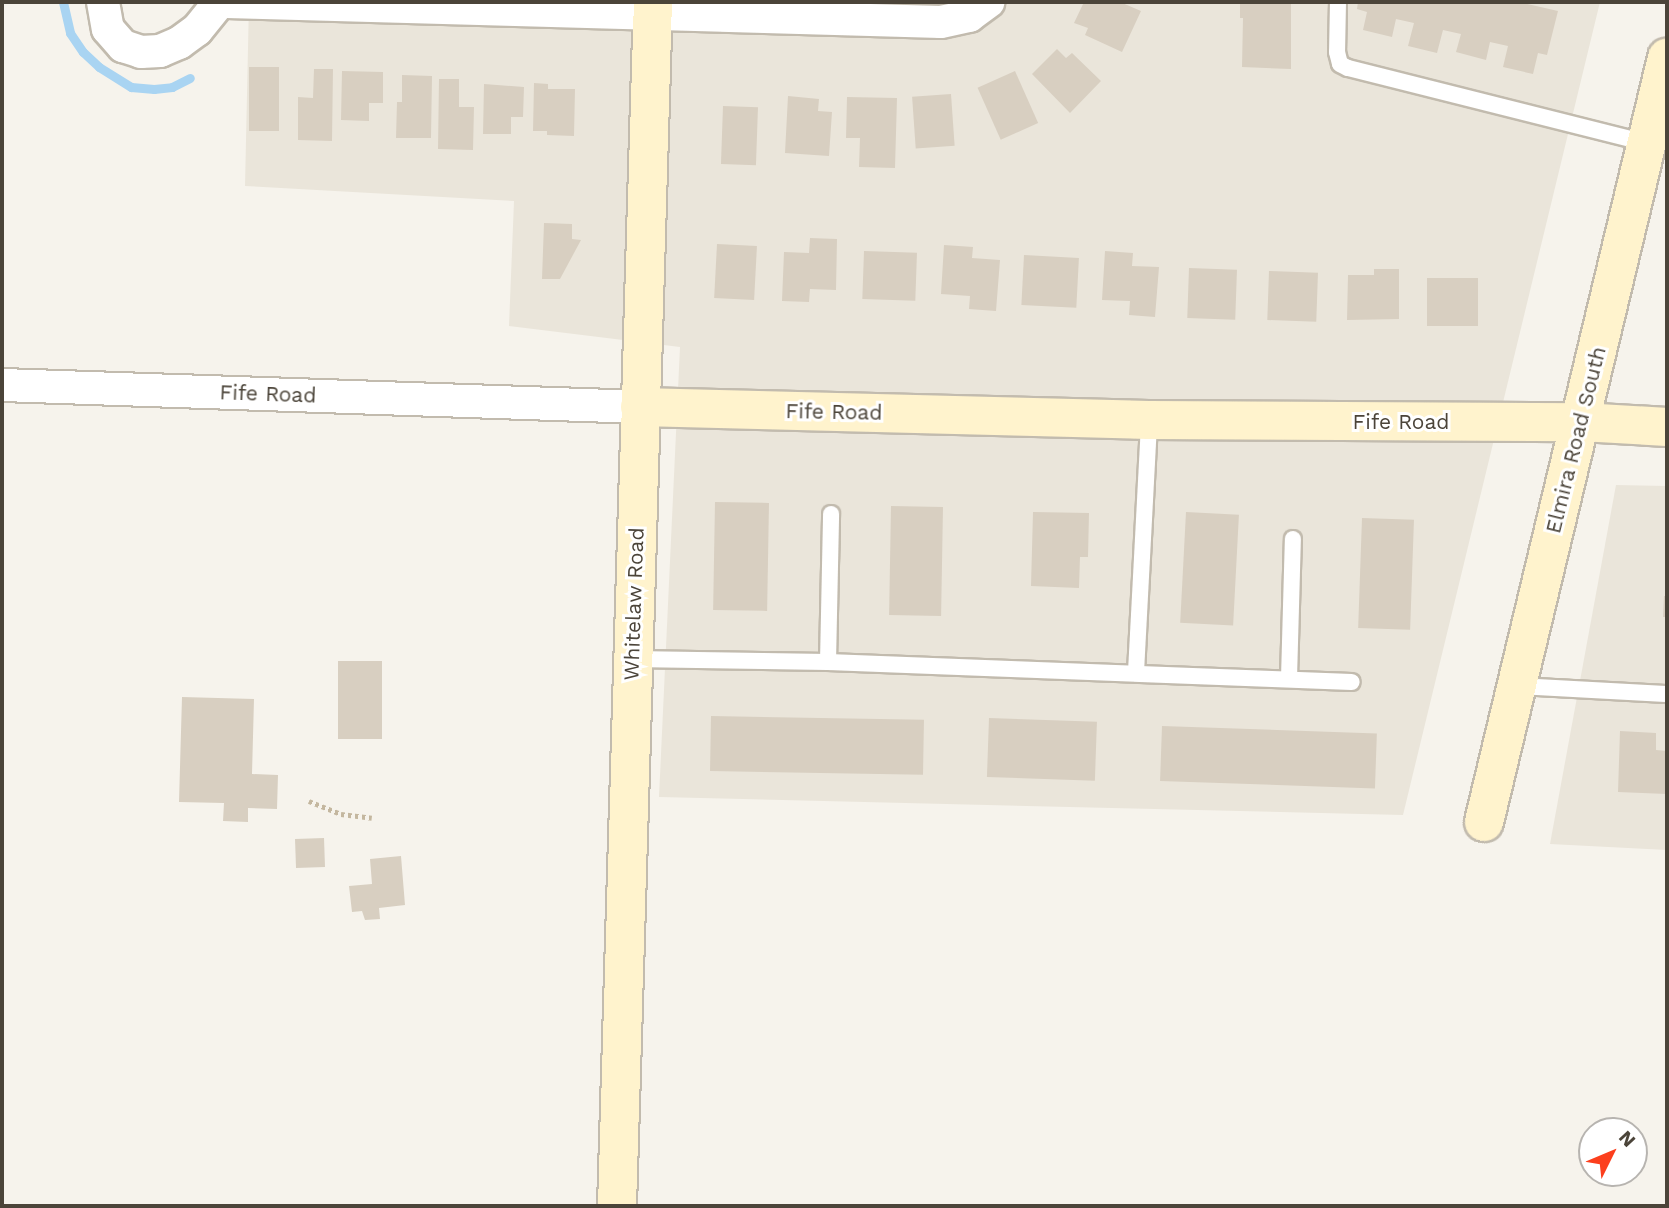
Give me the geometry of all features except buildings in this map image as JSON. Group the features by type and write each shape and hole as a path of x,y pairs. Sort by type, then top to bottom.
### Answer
{"street":[{"path":"103,2 108,29 123,46 141,52 160,51 179,43 197,30 220,2"},
{"path":"227,2 653,9 941,22 969,16 988,2"},
{"name":"Whitelaw Road","path":"617,1206 653,9"},
{"name":"Elmira Road South","path":"1484,822 1514,686 1581,422 1667,58"},
{"name":"Fife Road","path":"2,385 640,407 1149,420 1581,422 1667,427"}],"lane":[{"path":"1338,2 1337,52 1340,64 1348,68 1648,143"},
{"path":"1136,672 1149,420"},
{"path":"828,662 831,514"},
{"path":"1289,678 1293,538"},
{"path":"632,659 828,662 1352,682"},
{"path":"1514,686 1667,694"}],"path":[{"path":"309,801 341,814 372,818"}],"shaded area":[{"path":"249,2 1600,2 1403,815 659,797 680,347 509,326 514,201 245,186"},
{"path":"1616,485 1667,486 1667,850 1550,844"}],"waterway":[{"path":"63,2 70,33 83,52 99,67 131,87 172,87 190,78"}]}
